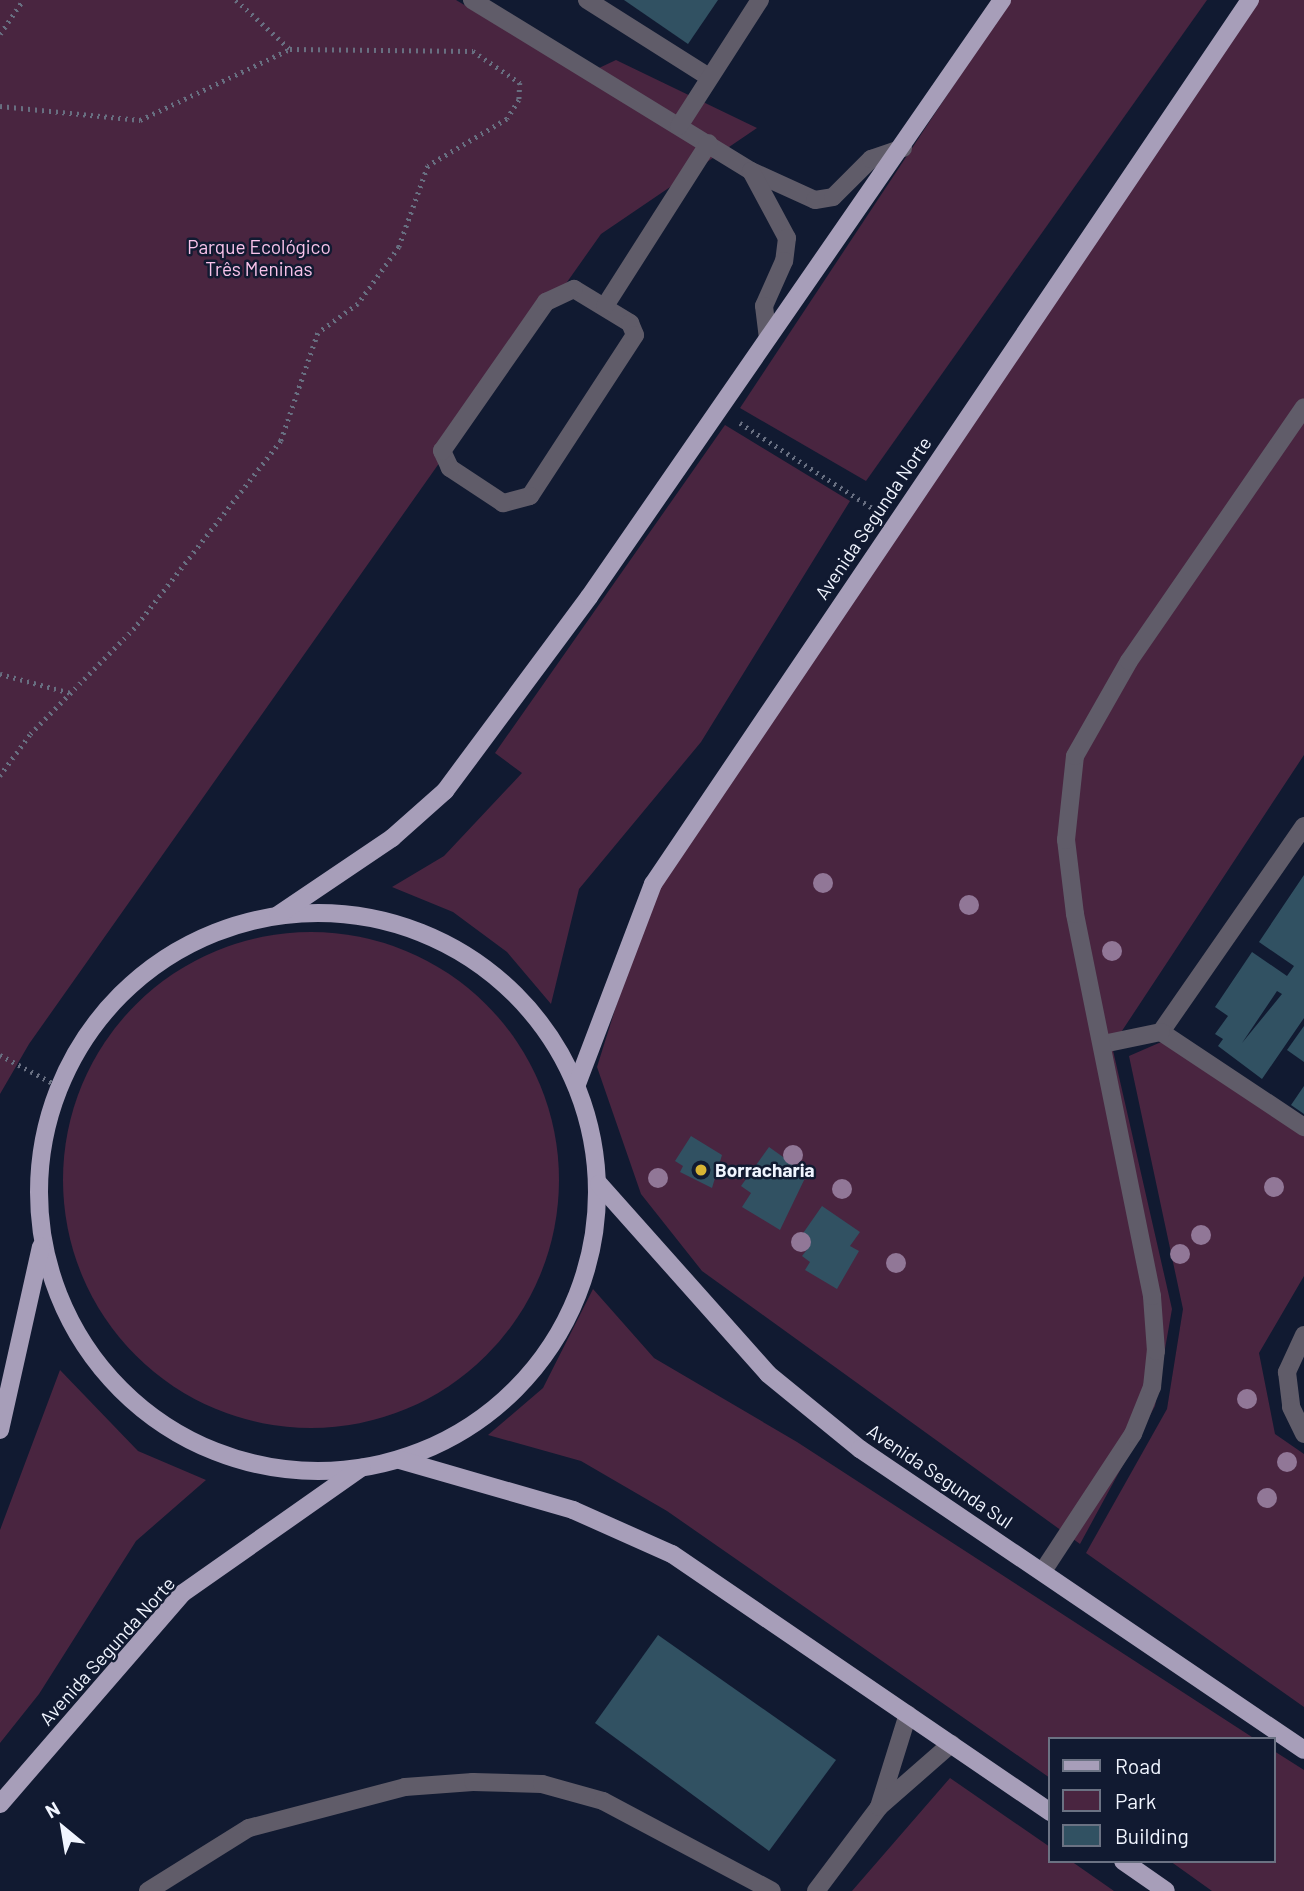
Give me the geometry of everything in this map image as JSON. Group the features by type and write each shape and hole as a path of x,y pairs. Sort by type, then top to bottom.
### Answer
{"main road":[{"path":"278,915 392,838 445,791 719,410 903,148 1002,0"},
{"name":"Avenida Segunda Norte","path":"578,1084 653,884 1250,0"},
{"path":"0,1430 41,1243 43,1138 58,1086 86,1036 116,1000 169,955 222,930 278,915 331,912 383,920 445,943 520,997 553,1038 578,1084 599,1184 594,1244 575,1302 546,1355 505,1400 456,1435 400,1460 361,1468 289,1471 242,1460 155,1421 103,1373 64,1312 41,1243"},
{"name":"Avenida Segunda Sul","path":"599,1184 768,1374 860,1448 1304,1750"},
{"path":"400,1460 573,1510 672,1554 1048,1811"},
{"name":"Avenida Segunda Norte","path":"0,1804 183,1593 361,1468"},
{"path":"1126,1863 1166,1891"}],"street":[{"path":"472,0 751,171 826,199 872,159 903,148"},
{"path":"587,0 707,76"},
{"path":"679,126 707,76 760,0"},
{"path":"605,306 709,144"},
{"path":"751,171 787,238 784,261 764,306 768,338"},
{"path":"574,289 605,306 630,323 633,341 530,496 503,503 450,468 442,451 454,428 546,302 574,289"},
{"path":"1043,1571 1133,1434 1152,1387 1156,1351 1152,1296 1066,840 1075,756 1129,661 1304,407"},
{"path":"1103,1045 1161,1032 1304,827"},
{"path":"1161,1032 1304,1127"},
{"path":"1304,1335 1287,1372 1291,1407 1304,1434"},
{"path":"880,1807 908,1714"},
{"path":"817,1891 880,1807 951,1744"},
{"path":"148,1891 249,1828 405,1787 473,1782 541,1784 603,1801 772,1891"}],"path":[{"path":"0,34 23,0"},
{"path":"236,0 290,49"},
{"path":"0,106 141,120 290,49 474,51 520,83 519,100 508,119 428,166 399,247 358,304 318,332 281,441 135,628 71,693 0,776"},
{"path":"719,410 895,522"},
{"path":"0,674 71,693"},
{"path":"0,1055 58,1086"}],"green space":[{"name":"Parque Ecológico Três Meninas","path":"0,0 456,0 582,76 616,60 757,128 601,234 29,1044 0,1094"},
{"path":"1010,0 1207,0 866,481 740,408"},
{"path":"1252,0 1304,0 1304,755 1112,1046 1172,1309 1155,1406 1080,1544 702,1271 641,1194 597,1067 659,869"},
{"path":"725,425 850,501 701,742 579,889 551,1004 507,952 453,912 392,887 444,856 522,773 495,753"},
{"path":"311,932 359,937 406,951 449,974 486,1005 517,1042 540,1085 554,1132 559,1180 554,1228 540,1275 517,1318 486,1355 449,1386 406,1409 359,1423 311,1428 263,1423 216,1409 173,1386 136,1355 105,1318 82,1275 68,1228 63,1180 68,1132 82,1085 105,1042 136,1005 173,974 216,951 263,937"},
{"path":"1175,1036 1304,1131 1304,1276 1259,1353 1275,1434 1304,1454 1304,1707 1086,1553 1167,1409 1183,1309 1129,1056"},
{"path":"593,1289 654,1358 797,1442 1252,1737 1048,1737 1048,1777 667,1511 581,1461 488,1435 543,1388"},
{"path":"60,1370 138,1451 206,1480 136,1541 39,1694 0,1743 0,1530"},
{"path":"1276,1752 1304,1770 1304,1891 1212,1891 1173,1863 1276,1863"},
{"path":"950,1778 1048,1846 1048,1863 1074,1863 1114,1891 852,1891"}],"building":[{"path":"624,0 718,0 688,44"},
{"path":"1304,875 1304,1018 1262,1079 1218,1046 1223,1039 1215,1034 1228,1016 1215,1007 1252,952 1287,976 1294,966 1259,942","holes":["1277,991 1282,994 1242,1043"]},
{"path":"1304,1026 1304,1062 1287,1050"},
{"path":"1304,1086 1304,1114 1291,1105"},
{"path":"691,1136 722,1155 712,1188 680,1172 683,1166 675,1161"},
{"path":"769,1147 807,1174 780,1230 742,1207 751,1193 741,1186"},
{"path":"822,1206 860,1232 850,1246 859,1251 837,1289 805,1270 810,1262 802,1256 809,1247 799,1239"},
{"path":"658,1635 836,1760 769,1851 595,1723"}],"place":[{"name":"Borracharia","path":"701,1170"}]}
